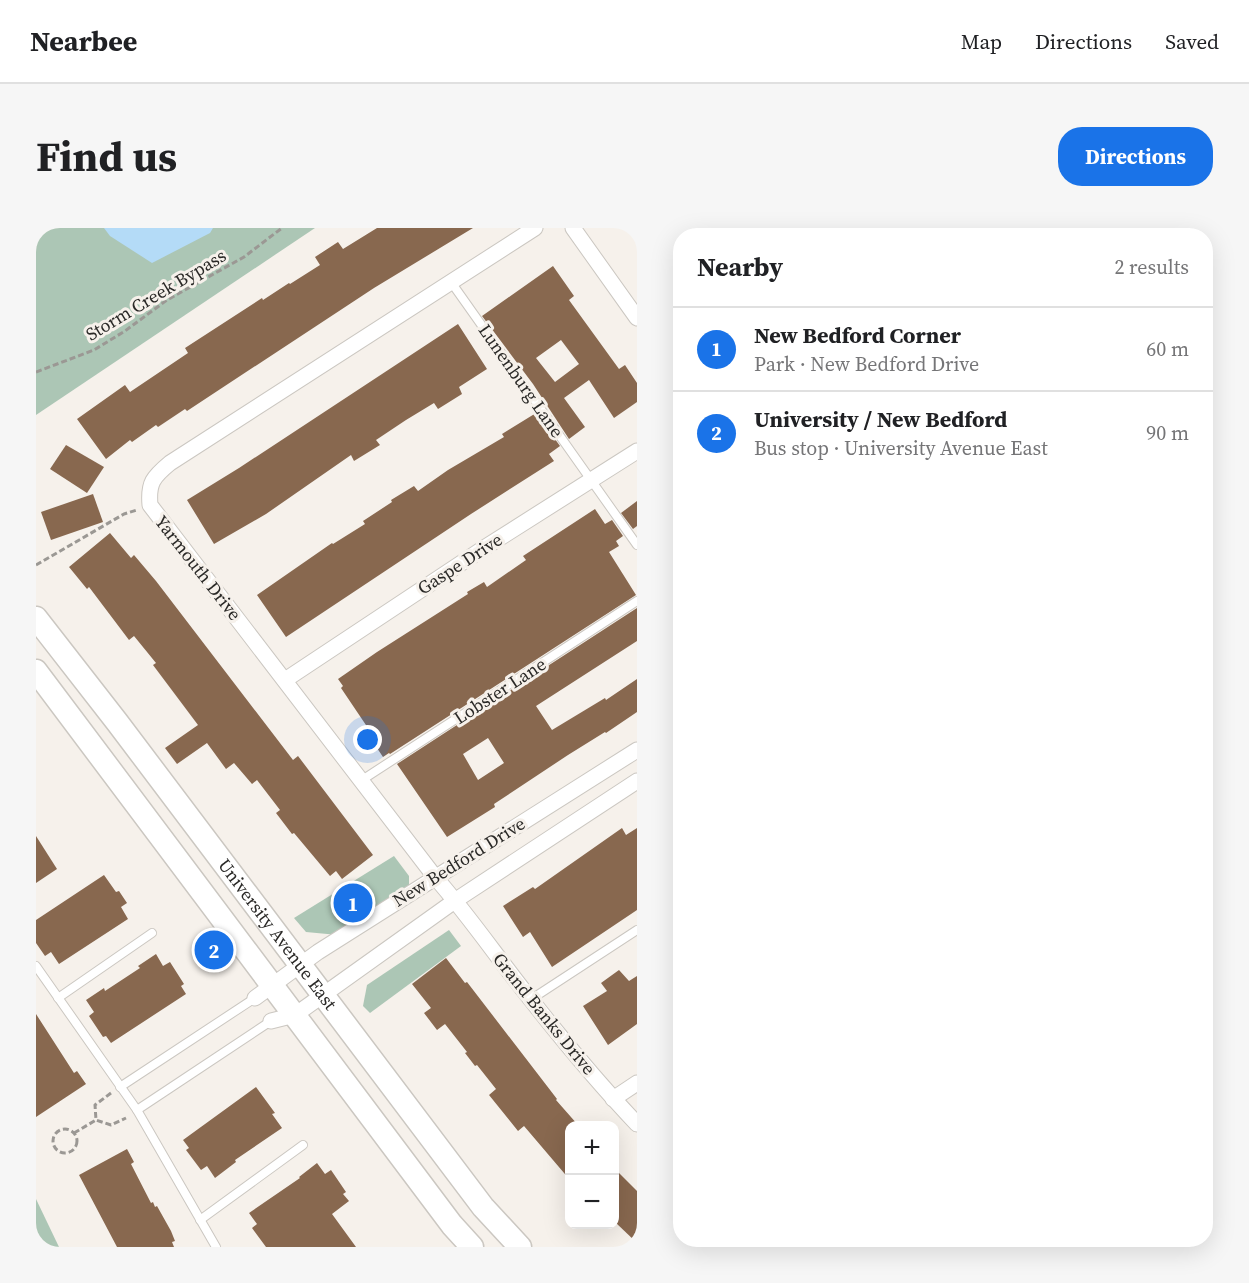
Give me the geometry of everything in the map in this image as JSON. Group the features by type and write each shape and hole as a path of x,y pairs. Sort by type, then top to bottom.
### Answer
{"main road":[{"name":"University Avenue East","path":"36,618 483,1207 520,1247"},
{"name":"University Avenue East","path":"36,671 263,991 295,1015 452,1225 472,1247"}],"street":[{"name":"Yarmouth Drive","path":"456,900 435,877 150,505 149,488 157,473 170,463 535,228"},
{"path":"573,228 637,318"},
{"name":"Gaspe Drive","path":"285,680 484,548 637,451"},
{"name":"New Bedford Drive","path":"263,991 300,964 435,877 637,750"},
{"name":"New Bedford Drive","path":"271,1021 295,1015 324,996 456,900 637,781"},
{"name":"Grand Banks Drive","path":"456,900 530,1000 637,1124"},
{"path":"614,1099 637,1083"}],"lane":[{"name":"Lunenburg Lane","path":"451,282 637,545"},
{"name":"Lobster Lane","path":"362,780 637,601"},
{"path":"530,1000 637,930"},
{"path":"58,998 152,933"},
{"path":"36,966 137,1110 216,1247"},
{"path":"120,1087 263,991"},
{"path":"137,1110 271,1021"},
{"path":"200,1220 303,1145"}],"path":[{"name":"Storm Creek Bypass","path":"36,372 94,350 125,331 167,300 244,257 282,228"},
{"path":"36,565 124,514 150,505"},
{"path":"96,1120 95,1105 120,1087"},
{"path":"74,1133 96,1120 111,1125 137,1110"},
{"path":"63,1129 74,1133 77,1141 75,1149 69,1153 57,1151 53,1140 56,1133 63,1129"}],"green space":[{"path":"36,228 315,228 36,415"},
{"path":"394,856 409,876 409,887 338,935 306,932 294,918"},
{"path":"449,930 461,946 370,1013 363,1006 367,985"},
{"path":"36,1199 59,1247 36,1247"}],"water":[{"path":"104,228 213,228 210,233 152,263 110,236"}],"building":[{"path":"377,228 473,228 374,288 187,411 185,409 158,427 156,425 132,442 130,440 106,459 77,419 125,385 130,392 188,353 185,348 262,298 263,300 320,265 315,257 338,242 343,249"},
{"path":"553,266 574,296 569,300 619,369 625,365 637,383 637,402 614,418 589,380 564,398 585,427 569,439 533,384 482,316","holes":["561,340 579,364 555,382 536,358"]},
{"path":"458,324 487,369 459,387 462,394 438,409 434,403 376,440 380,445 354,461 351,455 266,514 214,544 187,500"},
{"path":"536,413 560,446 549,454 554,461 286,637 257,595 332,543 365,524 363,521 392,502 391,500 414,486 418,491 448,470 504,437 502,434"},
{"path":"66,445 104,467 87,493 50,469"},
{"path":"93,494 103,522 51,540 41,512"},
{"path":"637,501 637,526 633,529 621,513"},
{"path":"595,509 605,524 612,520 623,536 616,541 619,546 609,552 636,595 383,757 371,739 374,737 341,688 343,686 338,679 468,594 467,592 484,582 487,587 526,560 523,556"},
{"path":"110,533 131,558 134,555 156,581 293,760 298,756 373,855 342,879 336,871 330,876 294,833 292,834 276,813 280,810 257,780 252,784 234,763 226,769 207,743 177,764 165,748 198,725 153,665 156,663 134,636 129,640 89,587 87,589 69,567"},
{"path":"637,608 637,641 536,706 552,730 605,698 606,700 637,679 637,712 494,804 495,807 447,837 397,764","holes":["488,738 504,763 478,780 463,754"]},
{"path":"622,828 626,835 637,828 637,910 552,967 530,932 523,937 503,906 533,887 535,889"},
{"path":"36,836 57,869 36,883"},
{"path":"104,875 127,903 121,907 128,919 59,964 51,952 45,956 36,943 36,920"},
{"path":"156,954 163,966 170,962 184,984 181,986 186,994 111,1043 106,1036 103,1037 89,1016 94,1012 86,1000 104,988 105,991 140,968 138,966"},
{"path":"446,958 465,983 467,982 574,1121 565,1121 565,1174 524,1126 518,1131 489,1095 496,1089 477,1065 475,1066 445,1024 437,1030 424,1013 431,1008 412,984"},
{"path":"619,970 629,981 637,976 637,1024 608,1045 583,1006 607,991 601,983"},
{"path":"36,1014 74,1073 77,1071 86,1084 36,1117"},
{"path":"256,1087 275,1113 272,1114 282,1128 235,1160 236,1162 215,1178 207,1166 201,1170 186,1150 189,1148 183,1140"},
{"path":"127,1149 134,1162 131,1164 151,1203 157,1206 171,1231 175,1241 172,1242 174,1247 117,1247 79,1175"},
{"path":"317,1163 325,1174 331,1170 346,1192 343,1194 349,1201 332,1214 356,1247 266,1247 252,1228 257,1224 249,1213 300,1178"},
{"path":"619,1173 637,1191 637,1243 619,1226"}],"place":[{"name":"New Bedford Corner","path":"353,903"},
{"name":"University / New Bedford","path":"214,950"}]}
